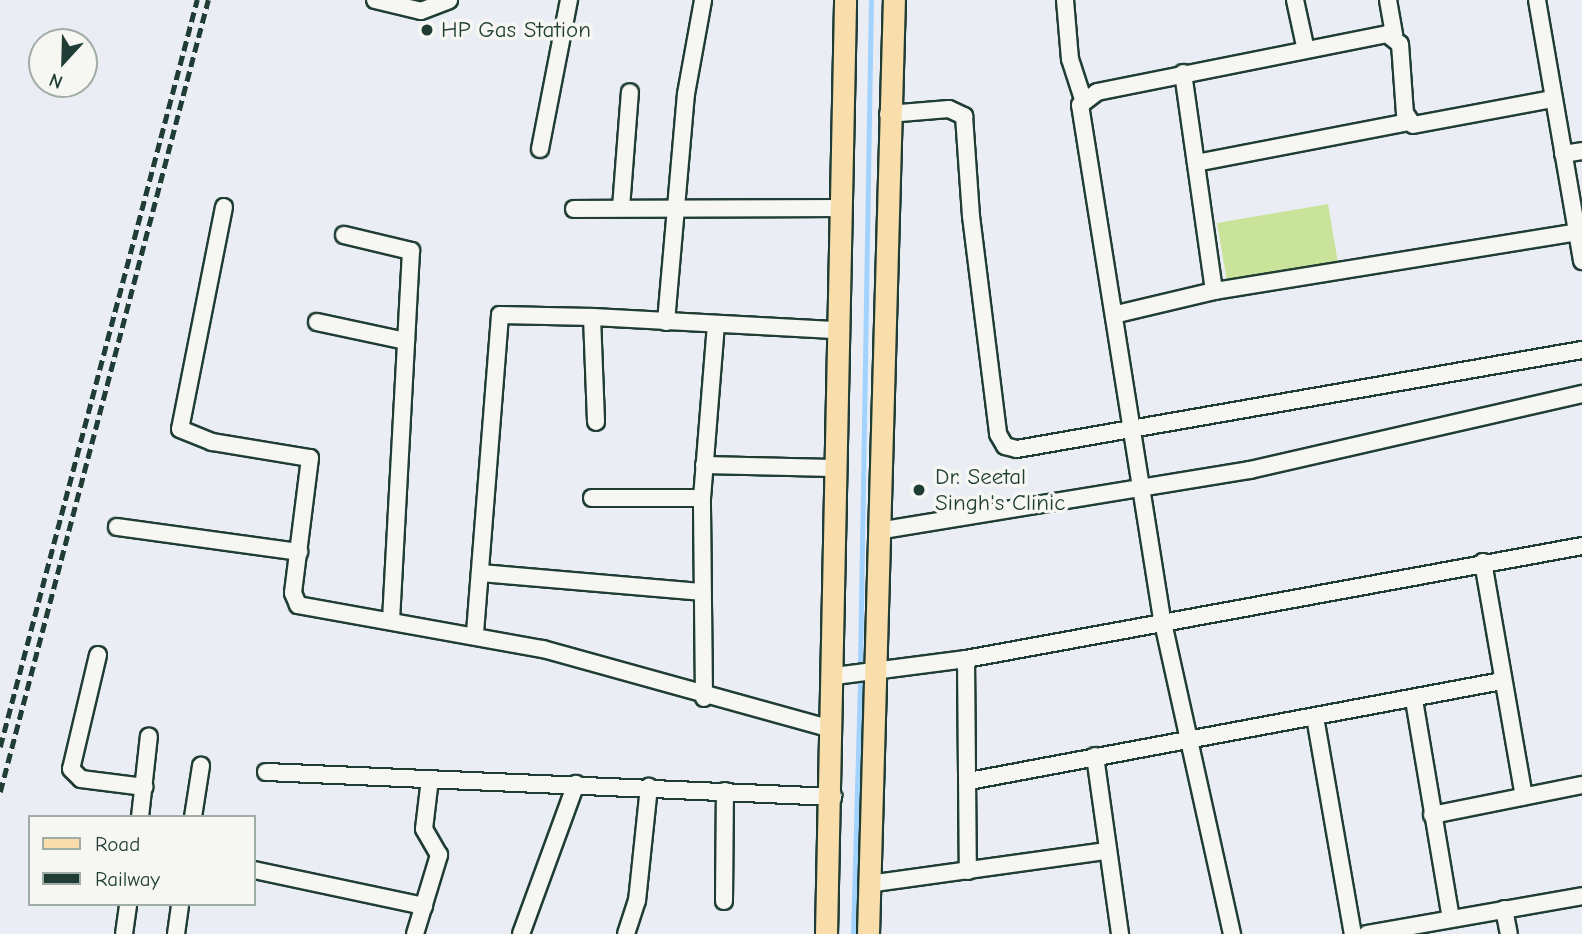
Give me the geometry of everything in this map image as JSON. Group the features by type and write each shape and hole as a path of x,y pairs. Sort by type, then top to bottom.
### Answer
{"main road":[{"path":"825,934 833,797 831,729 841,676 833,468 837,208 845,0"},
{"path":"868,934 874,673 883,530 888,114 894,0"}],"street":[{"path":"375,0 421,11 449,0"},
{"path":"540,149 569,0"},
{"path":"666,322 686,94 703,0"},
{"path":"1065,0 1070,59 1083,99 1080,119 1117,314 1163,619 1232,934"},
{"path":"1295,0 1305,46"},
{"path":"1388,0 1408,122"},
{"path":"1537,0 1582,261"},
{"path":"1083,99 1305,46 1394,35"},
{"path":"1183,73 1214,291"},
{"path":"621,208 630,92"},
{"path":"1196,163 1408,122 1417,126 1552,99"},
{"path":"888,114 949,109 961,112 967,124 971,216 1002,442 1017,449 1582,351"},
{"path":"1563,154 1582,151"},
{"path":"574,209 676,205 837,208"},
{"path":"224,207 180,429 212,442 310,458 293,593 298,605 475,633 704,698 831,729"},
{"path":"1117,314 1214,291 1577,232"},
{"path":"344,235 411,251 391,618"},
{"path":"475,633 497,319 507,312 835,330"},
{"path":"592,317 596,422"},
{"path":"317,322 406,341"},
{"path":"704,698 702,498 716,325"},
{"path":"883,530 1250,470 1582,394"},
{"path":"704,465 833,468"},
{"path":"592,498 702,498"},
{"path":"117,527 299,552"},
{"path":"841,676 967,659 1163,619 1483,562 1581,551"},
{"path":"1483,562 1524,796"},
{"path":"481,573 701,592"},
{"path":"98,655 71,769 81,779 144,787"},
{"path":"967,659 968,871"},
{"path":"969,782 1189,737 1414,700 1502,681"},
{"path":"1414,700 1451,918"},
{"path":"1315,717 1353,934"},
{"path":"140,815 149,736"},
{"path":"1095,756 1106,851 1120,934"},
{"path":"193,815 201,766"},
{"path":"267,772 833,797"},
{"path":"415,934 439,855 424,829 430,779"},
{"path":"521,934 576,784"},
{"path":"1432,815 1582,785"},
{"path":"626,934 636,901 649,787"},
{"path":"724,901 725,791"},
{"path":"868,884 1106,851"},
{"path":"256,870 424,906"},
{"path":"1367,934 1406,931 1451,918 1582,895"},
{"path":"124,934 128,906"},
{"path":"176,934 180,906"},
{"path":"1504,909 1509,934"}],"green space":[{"path":"1328,204 1339,269 1228,287 1217,223"}],"waterway":[{"path":"860,668 871,0"},
{"path":"853,934 860,676"}],"railway":[{"path":"0,747 197,0"},
{"path":"0,792 208,0"}],"place":[{"name":"HP Gas Station","path":"427,30"},
{"name":"Dr. Seetal Singh's Clinic","path":"919,490"}]}
